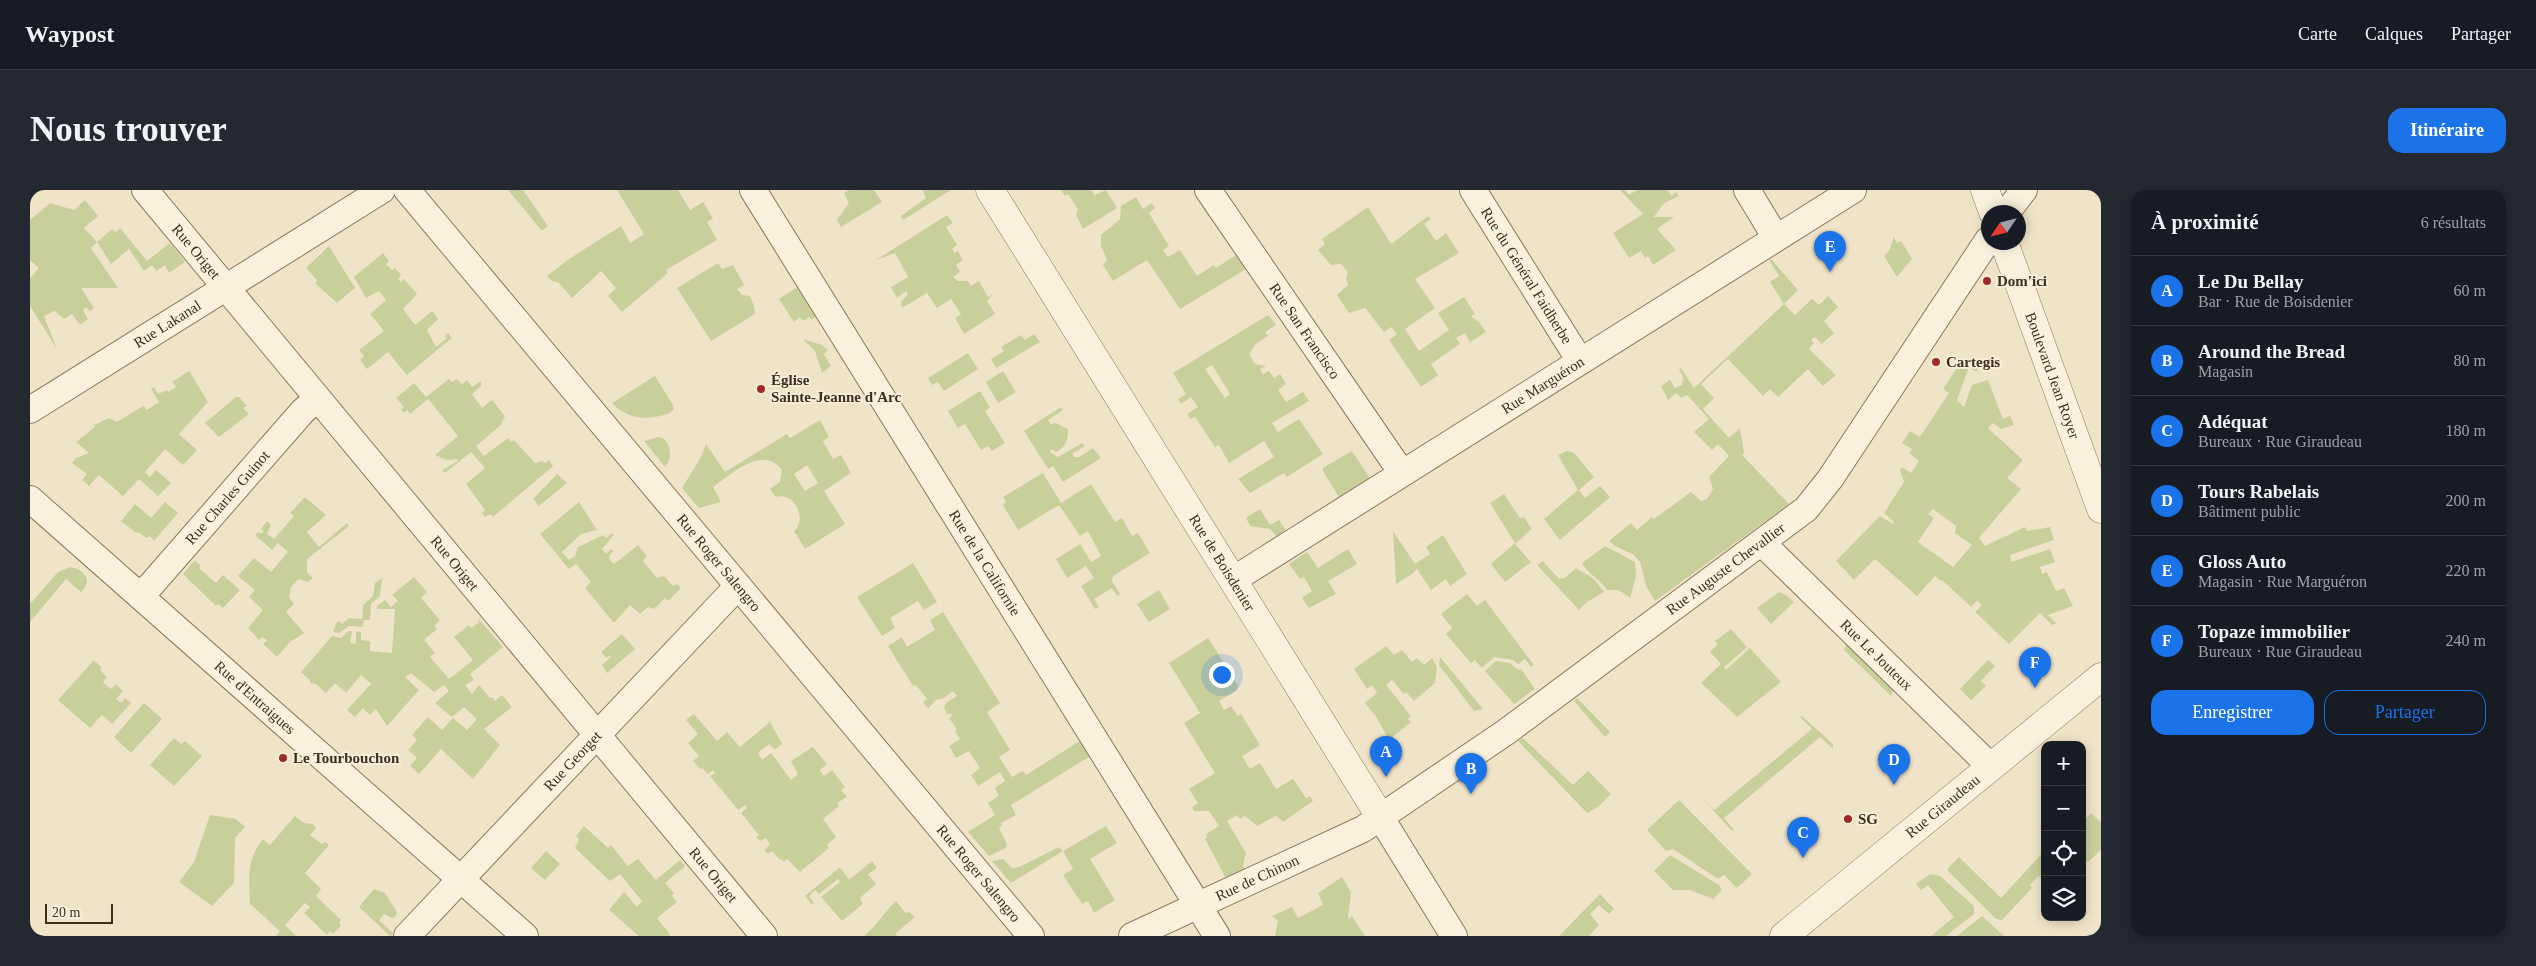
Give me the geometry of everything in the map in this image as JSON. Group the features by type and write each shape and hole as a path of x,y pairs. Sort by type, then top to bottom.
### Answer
{"street":[{"name":"Rue Origet","path":"145,190 764,936"},
{"name":"Rue Lakanal","path":"30,410 382,190"},
{"name":"Rue Roger Salengro","path":"408,190 1031,936"},
{"name":"Rue de la Californie","path":"753,190 1217,936"},
{"name":"Rue de Boisdenier","path":"990,190 1454,936"},
{"name":"Rue San Francisco","path":"1208,190 1402,473"},
{"name":"Rue du Général Faidherbe","path":"1473,190 1580,361"},
{"path":"1747,190 1776,238"},
{"name":"Rue Marguéron","path":"1233,580 1853,190"},
{"path":"1985,190 1990,205"},
{"path":"2012,205 2024,190"},
{"name":"Rue Auguste Chevallier","path":"1381,818 1413,793 1506,732 1762,543 1816,498 1981,250"},
{"name":"Boulevard Jean Royer","path":"2007,250 2101,509"},
{"name":"Rue Charles Guinot","path":"139,595 151,585 303,411 317,399"},
{"name":"Rue d'Entraigues","path":"30,499 525,936"},
{"name":"Rue Le Jouteux","path":"1762,543 1991,767"},
{"name":"Rue Georget","path":"407,936 738,586"},
{"name":"Rue Giraudeau","path":"1784,936 2101,677"},
{"name":"Rue de Chinon","path":"1132,936 1363,829 1381,818"}],"green space":[{"path":"508,190 523,190 548,226 542,231"},
{"path":"617,190 678,190 690,210 703,202 713,218 707,222 717,240 666,270 668,273 622,312 608,296 616,288 601,271 572,298 558,282 552,281 547,276 569,259 621,226 630,243 644,234"},
{"path":"849,190 874,190 882,202 841,227 837,220 849,203 844,193"},
{"path":"923,190 951,190 903,220 901,216 926,198"},
{"path":"1061,190 1091,190 1095,195 1106,190 1117,208 1083,229 1076,215 1078,210 1068,194 1065,196"},
{"path":"1620,190 1625,190 1629,195 1637,190 1668,190 1671,196 1676,192 1679,196 1664,203 1654,217 1674,217 1657,229 1676,250 1653,265 1648,256 1645,258 1641,251 1629,258 1613,233 1643,214"},
{"path":"1136,197 1143,209 1152,203 1155,208 1149,213 1169,246 1163,250 1168,257 1180,250 1197,276 1214,265 1216,268 1236,255 1246,269 1180,309 1147,260 1113,281 1103,265 1107,260 1101,246 1101,235 1120,219 1121,206"},
{"path":"85,200 98,216 84,228 97,242 91,248 118,288 81,288 94,308 90,311 86,307 83,310 88,319 80,325 72,314 64,319 55,311 44,316 57,349 30,306 30,278 39,268 30,260 30,220 50,203 74,210"},
{"path":"1368,207 1391,244 1428,216 1431,219 1424,224 1436,241 1446,233 1459,253 1415,279 1435,308 1405,329 1419,351 1449,330 1438,313 1464,297 1475,314 1471,316 1479,322 1486,332 1470,342 1465,333 1456,338 1460,344 1431,364 1438,375 1421,387 1389,340 1397,334 1391,327 1384,332 1365,308 1349,313 1337,295 1348,285 1346,278 1348,272 1341,264 1331,265 1318,250 1325,244 1322,239"},
{"path":"947,215 953,223 946,227 957,245 952,249 955,253 958,251 963,260 956,265 960,272 953,277 958,281 968,281 971,286 979,281 988,297 993,294 987,301 995,314 964,334 955,318 961,314 951,299 937,308 927,293 902,308 901,302 908,294 906,291 897,298 891,287 908,277 895,253 876,260"},
{"path":"120,228 147,261 170,243 185,262 169,273 165,265 156,271 152,265 144,271 129,249 111,264 97,242 112,229 116,232"},
{"path":"1894,237 1897,243 1901,241 1912,259 1897,277 1884,256 1889,251"},
{"path":"329,246 355,288 337,303 316,284 317,280 306,268"},
{"path":"383,253 389,261 386,264 392,270 395,268 401,275 398,279 401,282 404,279 417,294 403,309 415,325 432,311 438,319 427,330 436,347 447,338 445,336 448,333 452,338 407,375 388,352 367,369 360,360 364,356 359,350 384,331 370,314 386,300 379,291 366,298 354,277"},
{"path":"1771,259 1798,290 1784,304 1770,282 1779,276 1769,260"},
{"path":"718,263 722,269 733,265 744,285 737,289 742,295 750,296 755,314 711,341 677,288"},
{"path":"802,284 820,314 811,320 810,317 803,321 800,317 794,322 779,299"},
{"path":"1828,296 1838,307 1824,321 1834,333 1822,344 1815,337 1811,340 1814,343 1809,349 1836,375 1823,386 1808,369 1778,397 1770,389 1763,396 1728,359 1701,384 1714,398 1703,409 1729,438 1740,428 1744,453 1742,455 1789,504 1655,601 1646,586 1640,562 1634,555 1609,541 1631,523 1637,530 1652,517 1654,519 1691,492 1701,501 1707,499 1713,489 1709,477 1729,456 1718,444 1712,450 1694,432 1709,419 1687,395 1681,398 1676,393 1668,400 1661,386 1670,380 1675,388 1682,385 1683,377 1679,369 1681,368 1694,388 1784,304 1795,315 1812,299 1819,305"},
{"path":"1268,315 1276,325 1265,332 1268,336 1256,344 1249,354 1255,364 1266,366 1260,369 1263,374 1269,371 1274,378 1280,374 1286,384 1278,390 1286,402 1303,392 1309,401 1272,423 1278,432 1299,419 1323,454 1287,477 1284,473 1250,493 1238,479 1274,457 1264,441 1229,463 1219,445 1215,447 1195,417 1190,419 1187,414 1198,407 1191,397 1181,404 1178,399 1186,394 1173,373","holes":["1212,365 1230,394 1225,398 1205,369"]},
{"path":"1034,334 1040,342 996,368 991,359 1004,351 1001,347 1021,335 1025,340"},
{"path":"803,339 822,345 828,350 824,354 831,366 822,373 815,351"},
{"path":"968,353 978,369 944,391 938,382 932,385 928,378"},
{"path":"1963,359 1978,368 1977,372 1969,367 1957,400 1964,407 1972,385 1988,380 2003,419 2010,416 2014,425 2001,429 1993,423 1988,428 2023,460 2007,478 2021,489 1979,538 1985,546 2025,527 2027,531 2050,527 2054,540 2010,555 2011,562 2050,549 2055,562 2040,567 2042,574 2047,572 2056,591 2064,588 2073,606 2048,615 2056,623 2052,625 2040,613 2009,644 1975,612 1982,605 1977,601 1971,607 1942,580 1935,576 1917,596 1875,559 1854,580 1836,561 1880,516 1893,524 1894,522 1884,513 1904,482 1900,470 1902,467 1911,473 1919,461 1909,453 1912,449 1902,443 1910,431 1920,437 1949,393 1943,389","holes":["1933,509 1956,526 1955,533 1972,545 1953,567 1918,542 1934,518 1928,514"]},
{"path":"189,371 208,402 179,434 197,450 183,465 165,449 145,472 150,477 156,470 171,483 158,496 139,479 123,496 99,475 89,486 82,480 87,474 72,463 76,458 89,453 76,442 95,427 94,425 109,418 117,422 143,406 147,410 159,402 151,389 154,387 158,394 167,390 168,392 176,387 172,382"},
{"path":"1003,371 1016,392 998,403 986,382"},
{"path":"655,376 673,405 674,409 670,413 647,418 632,416 618,409 612,403"},
{"path":"449,379 452,382 457,379 462,384 467,380 472,387 481,381 481,386 472,394 482,408 492,400 505,416 501,425 476,446 484,456 508,438 511,442 514,440 535,463 542,461 545,463 549,460 553,466 493,517 491,514 485,517 482,513 485,510 466,484 485,468 471,452 445,473 442,470 458,461 457,459 447,460 435,455 458,436 428,399 410,414 407,410 404,413 401,410 404,407 396,398 414,383 426,397"},
{"path":"980,391 990,408 985,411 1005,443 992,451 988,446 981,450 965,424 958,428 948,411"},
{"path":"236,397 239,397 247,406 243,408 249,414 219,437 205,423"},
{"path":"1061,407 1063,410 1048,420 1051,424 1056,423 1068,429 1067,440 1059,450 1056,452 1051,449 1050,452 1058,457 1082,443 1085,446 1072,454 1075,457 1079,457 1093,448 1101,458 1063,482 1053,466 1048,469 1024,431"},
{"path":"820,420 829,437 823,441 833,459 841,455 851,473 824,491 845,524 805,549 794,531 800,520 797,507 788,498 783,496 776,497 770,489 780,482 782,470 774,463 765,460 756,461 738,469 713,487 721,502 699,508 682,488 701,457 706,444 725,472 787,434 790,438","holes":["807,465 818,483 805,491 794,474"]},
{"path":"658,437 666,441 670,452 668,463 665,467 644,441"},
{"path":"1352,451 1371,480 1340,499 1323,468"},
{"path":"1567,451 1574,453 1594,477 1579,490 1585,498 1600,486 1610,497 1560,540 1544,519 1578,490 1558,455"},
{"path":"1043,473 1061,503 1091,484 1115,522 1122,518 1132,536 1138,533 1150,553 1113,576 1112,581 1120,594 1117,596 1112,588 1094,599 1099,607 1095,609 1081,586 1094,578 1086,566 1067,578 1056,559 1080,544 1091,562 1101,556 1088,531 1080,536 1059,505 1018,530 1003,505 1006,502 1003,497"},
{"path":"557,474 567,483 539,506 533,499"},
{"path":"1504,494 1520,518 1524,517 1532,529 1515,544 1531,562 1505,582 1491,564 1515,543 1490,503"},
{"path":"305,497 326,515 307,532 319,547 347,523 349,526 307,559 307,572 313,578 308,582 299,579 291,587 289,597 294,604 286,612 304,633 290,642 277,657 263,644 267,640 262,637 259,640 248,628 263,610 249,597 255,590 238,576 254,558 271,572 288,552 278,543 272,550 255,535 258,532 261,534 264,531 261,529 267,521 271,525 267,534 274,539 294,516 290,513"},
{"path":"165,502 178,513 154,541 150,536 146,538 138,532 136,533 121,521 135,504 151,518"},
{"path":"579,502 597,530 581,534 562,552 569,560 575,556 578,547 603,535 606,538 612,533 614,535 602,549 606,554 611,549 614,551 610,554 609,559 614,564 638,545 647,556 643,561 657,578 664,576 673,586 677,584 681,588 668,601 665,598 654,609 648,607 640,614 630,605 614,623 585,588 591,582 576,564 569,569 540,534"},
{"path":"1260,509 1270,525 1279,520 1287,532 1263,547 1262,545 1276,536 1270,529 1250,526 1246,518"},
{"path":"1393,531 1415,564 1430,554 1426,547 1443,535 1467,574 1450,586 1446,579 1431,590 1417,569 1396,584"},
{"path":"1605,546 1635,562 1636,576 1630,598 1619,590 1607,590 1582,563"},
{"path":"1348,549 1357,564 1328,581 1336,594 1309,608 1302,598 1312,591 1304,577 1300,579 1289,564 1307,552 1318,568"},
{"path":"195,560 201,566 199,568 216,583 223,575 240,590 223,608 218,604 216,606 183,574"},
{"path":"1543,561 1559,579 1565,578 1576,568 1594,579 1604,592 1587,602 1579,610 1537,565"},
{"path":"913,563 937,602 924,610 918,601 890,618 895,628 882,636 857,597"},
{"path":"71,567 76,568 86,576 85,588 81,592 66,579 30,622 30,604 58,572"},
{"path":"414,577 427,592 421,598 440,620 434,626 437,629 424,640 435,653 430,657 449,679 473,660 454,637 469,625 471,628 479,622 478,618 503,647 470,674 474,680 465,685 472,694 479,685 495,701 502,695 512,707 484,729 500,745 473,779 441,749 419,774 410,766 417,758 408,750 417,740 412,735 428,717 442,730 453,718 467,730 477,719 464,707 452,717 435,703 449,691 444,685 434,692 411,673 405,677 419,690 387,726 376,709 370,715 363,708 355,717 347,710 371,684 361,675 346,693 335,683 326,693 316,684 310,683 310,680 301,672 332,636 341,638 349,631 352,631 350,643 356,644 356,631 361,632 361,640 370,641 370,651 392,653 395,609 377,609 377,606 385,600 391,607 398,601 392,595"},
{"path":"382,578 380,596 371,604 370,620 364,620 363,627 349,626 339,633 333,632 336,623 340,621 342,624 349,618 362,619 363,605 373,596 375,583"},
{"path":"1159,590 1170,609 1149,622 1137,604"},
{"path":"1779,592 1794,602 1771,624 1757,608"},
{"path":"1467,594 1477,606 1485,600 1534,665 1531,667 1525,659 1518,664 1513,660 1494,657 1482,668 1475,660 1471,663 1446,634 1452,628 1441,614"},
{"path":"943,612 1000,703 987,712 1010,750 999,757 1012,777 1023,771 1026,775 1083,739 1092,755 1011,805 1016,815 1001,823 1002,826 999,828 1007,844 1006,848 989,856 968,832 995,815 988,803 999,796 995,788 1005,781 1000,772 978,786 971,775 980,768 969,751 956,758 949,746 960,739 955,731 957,729 949,718 952,716 950,713 947,715 944,707 946,703 957,696 953,691 944,698 936,700 928,709 923,702 927,699 916,685 913,686 888,646 902,637 907,647 935,630 930,620"},
{"path":"1731,629 1747,647 1724,667 1726,670 1750,648 1781,682 1737,717 1701,683 1721,664 1710,652 1718,644 1715,641"},
{"path":"622,634 635,649 607,673 602,665 611,657 606,658 601,652"},
{"path":"1208,638 1238,685 1237,690 1219,701 1224,710 1231,706 1238,716 1241,714 1260,745 1242,756 1250,769 1260,763 1276,789 1293,779 1306,798 1310,796 1313,801 1283,822 1276,816 1257,826 1245,816 1240,819 1237,815 1227,821 1246,853 1243,866 1246,871 1227,880 1205,839 1207,837 1206,834 1219,826 1209,811 1194,811 1192,807 1198,803 1189,789 1215,773 1184,723 1200,713 1169,663"},
{"path":"1848,640 1894,688 1891,696 1844,650"},
{"path":"1386,646 1394,655 1402,650 1412,662 1417,658 1424,665 1432,658 1437,667 1435,683 1414,701 1406,692 1404,694 1392,680 1386,685 1411,716 1408,719 1411,722 1389,740 1377,718 1365,703 1377,693 1372,685 1367,689 1354,669"},
{"path":"1440,657 1483,709 1474,711 1439,665"},
{"path":"94,660 107,677 103,682 111,689 116,684 123,691 116,699 121,703 125,698 131,703 112,724 102,715 90,728 58,700"},
{"path":"1988,660 1995,666 1981,681 1986,686 1971,700 1960,689"},
{"path":"1496,661 1510,663 1518,670 1521,669 1535,689 1514,704 1485,671"},
{"path":"1577,698 1610,732 1605,737 1574,701"},
{"path":"144,703 162,719 131,753 114,737"},
{"path":"694,714 717,741 727,732 740,747 770,722 782,744 775,750 769,744 758,753 762,760 771,753 791,780 798,774 791,761 813,747 827,764 820,770 824,776 832,770 845,787 841,790 847,797 837,803 839,806 823,819 836,837 827,845 829,848 800,872 787,859 784,862 772,851 768,854 764,850 770,845 766,838 760,841 756,837 759,835 741,813 747,808 745,805 738,810 710,776 715,773 713,770 708,774 693,761 699,756 688,743 698,734 686,720"},
{"path":"1802,716 1833,744 1833,749 1820,737 1724,818 1734,830 1732,831 1702,798 1714,810 1812,729 1800,717"},
{"path":"174,738 181,744 185,741 202,756 174,786 150,765"},
{"path":"1523,738 1573,785 1588,771 1611,794 1598,807 1587,813 1518,741"},
{"path":"1679,800 1752,874 1737,888 1724,875 1718,879 1673,849 1666,851 1647,830"},
{"path":"2091,813 2101,822 2101,850 2088,862 2086,860 2086,818"},
{"path":"210,815 236,819 245,827 235,838 234,883 212,906 179,882 194,862"},
{"path":"295,816 304,823 313,824 316,828 310,835 322,844 325,842 329,845 305,873 321,889 316,896 341,920 339,922 341,926 333,934 330,931 327,935 304,913 310,907 305,903 285,925 296,936 276,936 280,931 250,904 250,870 254,854 263,839 270,845"},
{"path":"584,826 608,848 611,845 628,866 638,859 656,880 680,860 685,866 665,883 674,893 672,896 677,902 657,918 670,934 669,936 639,936 609,910 624,892 637,907 642,901 620,874 610,881 575,848 579,839 576,836"},
{"path":"1106,826 1117,843 1090,859 1115,900 1094,913 1088,901 1082,904 1063,875 1073,869 1063,851"},
{"path":"1059,847 1063,851 1011,883 992,861 1003,859 1012,868 1019,867"},
{"path":"546,851 560,864 545,880 531,868"},
{"path":"2041,854 2041,878 2038,876 2030,885 2032,888 2002,920 1996,919 1948,871 1948,868 1959,857 2001,898"},
{"path":"1670,855 1719,885 1722,890 1713,899 1690,890 1673,890 1654,871"},
{"path":"872,861 877,868 868,874 876,884 860,898 863,904 842,921 821,897 840,882 838,879 819,894 815,890 809,896 814,903 812,905 805,896 840,867 849,880"},
{"path":"1930,874 1940,876 1974,906 1974,914 1946,936 1931,936 1954,917 1928,885 1921,890 1916,884"},
{"path":"1342,877 1351,892 1348,919 1352,916 1365,936 1275,936 1278,921 1272,916 1292,907 1298,918 1323,905 1318,893"},
{"path":"374,889 385,893 397,912 396,916 392,918 384,914 379,920 393,933 390,936 359,907"},
{"path":"1600,894 1614,909 1609,914 1599,905 1590,914 1599,925 1589,936 1559,936"},
{"path":"896,901 906,913 909,912 915,917 895,934 897,936 864,936 873,928"},
{"path":"1982,916 2004,936 1957,936"}],"place":[{"name":"Gloss Auto","path":"1830,272"},
{"name":"Dom'ici","path":"1987,281"},
{"name":"Cartegis","path":"1936,362"},
{"name":"Église Sainte-Jeanne d'Arc","path":"761,389"},
{"name":"Topaze immobilier","path":"2035,688"},
{"name":"Le Tourbouchon","path":"283,758"},
{"name":"Le Du Bellay","path":"1386,777"},
{"name":"Tours Rabelais","path":"1894,785"},
{"name":"Around the Bread","path":"1471,794"},
{"name":"SG","path":"1848,819"},
{"name":"Adéquat","path":"1803,858"}]}
